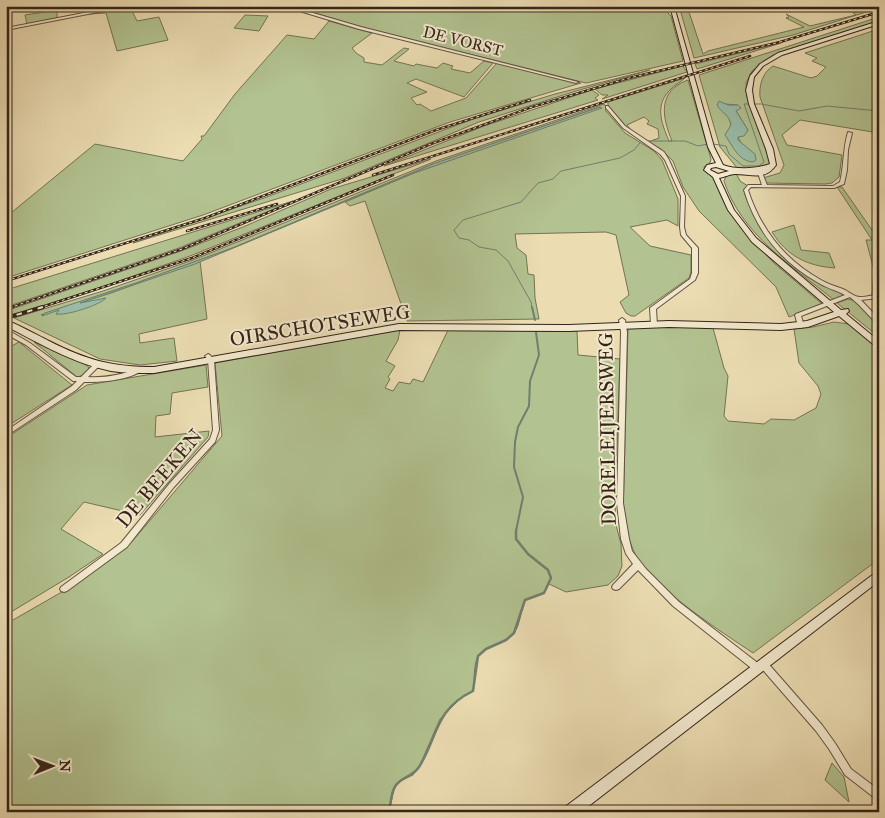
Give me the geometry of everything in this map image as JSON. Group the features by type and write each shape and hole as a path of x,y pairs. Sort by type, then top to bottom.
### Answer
{"main road":[{"path":"842,312 879,339"}],"street":[{"path":"6,29 127,6"},
{"name":"DE VORST","path":"285,6 370,30 576,82"},
{"path":"672,6 710,145 710,152 723,173 731,210 748,233 766,251 842,312 879,346"},
{"path":"717,165 709,166 707,170 723,173 760,172 770,169 773,165 751,104 748,90 749,81 754,72 765,62 788,51 879,22"},
{"path":"607,107 624,127 662,153 667,160 683,196 682,227 684,236 695,248 695,273 692,280 652,308 654,324"},
{"path":"850,133 842,183 826,188 750,186 746,190 759,219 778,250 816,280 857,299 879,323"},
{"path":"760,172 766,186"},
{"path":"801,326 798,315 850,295"},
{"path":"857,299 879,296"},
{"name":"OIRSCHOTSEWEG","path":"6,323 81,361 96,366 136,371 399,327 569,328 622,323 801,326 842,312"},
{"name":"DORELEIJERSWEG","path":"622,323 620,503 625,539 629,552 676,604 761,666 819,728 848,772 879,796"},
{"path":"6,331 28,344 70,376 83,381 128,375 136,371"},
{"name":"DE BEEKEN","path":"64,589 124,545 172,485 214,440 216,430 210,358"},
{"path":"6,434 83,381 96,366"},
{"path":"616,587 638,564"},
{"path":"570,812 879,576"}],"shaded area":[{"path":"291,6 664,6 671,16 683,61 586,83 365,28"},
{"path":"679,6 688,9 703,54 708,51 804,27 786,18 789,17 786,14 810,26 856,15 853,13 879,6 879,8 793,35 694,58"},
{"path":"130,7 137,21 159,17 168,40 117,51 106,13 89,14"},
{"path":"57,10 57,18 27,24 25,15"},
{"path":"245,15 268,16 259,31 234,28"},
{"path":"879,17 879,21 773,55 752,71 746,83 747,97 770,161 769,165 763,168 738,169 720,147 699,75","holes":["725,104 738,105 740,108 736,111 748,130 738,137 741,143 733,147 728,139 731,125"]},
{"path":"329,21 372,33 352,48 364,58 364,62 382,65 404,48 409,49 394,61 414,66 416,64 437,68 443,63 453,66 451,69 470,73 484,61 493,63 464,97 416,79 407,83 427,92 411,98 417,105 420,104 431,111 466,98 497,63 581,83 450,122 203,215 6,278 6,217 95,144 183,161 202,139 201,136 204,136 235,94 287,35 314,39"},
{"path":"879,29 879,133 800,120 782,135 787,145 842,155 839,177 832,183 825,184 766,183 763,178 780,173 784,165 760,97 760,88 766,72 773,66 811,78 817,76 826,67 812,61 817,58 805,53"},
{"path":"781,43 697,69 695,64"},
{"path":"683,66 687,72 602,99 608,95 602,95 595,89"},
{"path":"650,70 479,122 345,178 133,243 264,198 473,119 555,94"},
{"path":"685,78 666,94 661,107 662,120 669,141 672,141 664,114 667,98 678,85 688,80 711,159 710,163 704,167 705,171 714,177 722,195 757,245 774,263 822,304 789,317 776,287 699,211 683,187 673,161 661,149 648,142 659,138 658,129 647,124 649,121 644,117 627,125 630,129 624,127 608,106 608,102"},
{"path":"592,90 599,95 595,98 598,100 384,166 484,126"},
{"path":"719,101 728,105 738,105 741,108 736,111 748,130 744,136 738,137 738,140 755,154 756,160 753,162 743,159 725,135 731,125 729,119 717,105"},
{"path":"604,104 608,109 605,110 625,133 654,151 662,160 678,199 678,226 667,220 630,227 650,246 691,255 689,278 635,316 626,313 620,302 629,295 616,235 606,232 515,234 517,248 526,255 528,274 534,275 535,298 539,319 407,321 365,201 350,206 345,202 414,173 600,107 433,164 235,247 41,315 111,293 200,261 207,319 139,334 140,343 174,338 177,361 140,365 100,359 14,318 103,291 193,260 436,161"},
{"path":"600,107 602,108 414,173 195,264 80,303 106,298 90,307 75,312 56,314 59,310 42,316 45,313 139,282 235,247 433,164"},
{"path":"431,159 190,256 102,287 9,316 6,314 6,311 181,251 243,227 331,189"},
{"path":"736,173 740,181 748,186 744,190 748,203 771,241 791,262 814,278 841,292 843,296 834,300 785,261 755,233 742,217 724,181 726,176"},
{"path":"837,187 842,187 879,240 879,295 872,295 874,270 866,240 872,240"},
{"path":"293,201 179,248 6,307 6,290"},
{"path":"794,225 801,250 829,253 835,268 815,265 799,258 784,247 772,232"},
{"path":"848,299 856,301 879,325 879,337 837,303"},
{"path":"834,322 849,324 879,349 879,559 753,653 724,634 661,585 639,561 631,544 623,514 628,329 633,326 713,328 728,376 724,416 728,421 764,424 771,419 794,420 816,408 821,394 818,386 799,363 794,329"},
{"path":"400,330 398,340 386,361 395,366 388,377 390,379 385,388 393,391 399,382 410,384 413,379 423,382 448,330 577,331 578,355 620,359 615,501 616,525 621,544 622,566 618,576 608,585 566,592 549,584 544,593 525,600 514,633 506,640 486,649 478,656 473,691 463,696 440,719 420,765 413,775 398,782 394,789 389,812 6,812 6,624 81,581 129,545 222,436 215,363"},
{"path":"19,342 72,385 6,427 6,349"},
{"path":"34,342 88,366 89,370 84,375 77,377"},
{"path":"206,365 208,387 172,393 170,414 156,416 155,437 209,431 208,437 140,515 84,502 61,529 103,554 6,615 6,438 87,385"},
{"path":"832,763 844,777 849,802 825,780"}],"waterway":[{"path":"713,144 726,146 729,154 743,166 759,166 764,162 744,104 761,104 799,111 827,106 879,111"},
{"path":"647,141 685,141 698,146 708,144"},
{"path":"532,308 531,302 508,261 496,250 479,247 469,240 459,238 454,230 463,220 521,202 538,183 553,179 561,171 620,158 634,150 640,143"},
{"path":"532,307 535,320"},
{"path":"516,531 523,497 514,467 515,442 518,427 529,406 530,381 539,355 536,332"},
{"path":"389,812 396,786 419,767 444,715 460,698 473,691 478,656 486,649 506,640 514,633 525,600 544,593 551,578 548,570 528,554 516,539 516,531"}],"railway":[{"path":"9,308 182,249 431,144 532,107 629,78 780,42 879,12"},
{"path":"373,175 750,56"},
{"path":"6,281 205,218 436,130 530,100"},
{"path":"39,308 192,258 393,175"},
{"path":"187,231 277,204"},
{"path":"6,318 43,307"}]}
